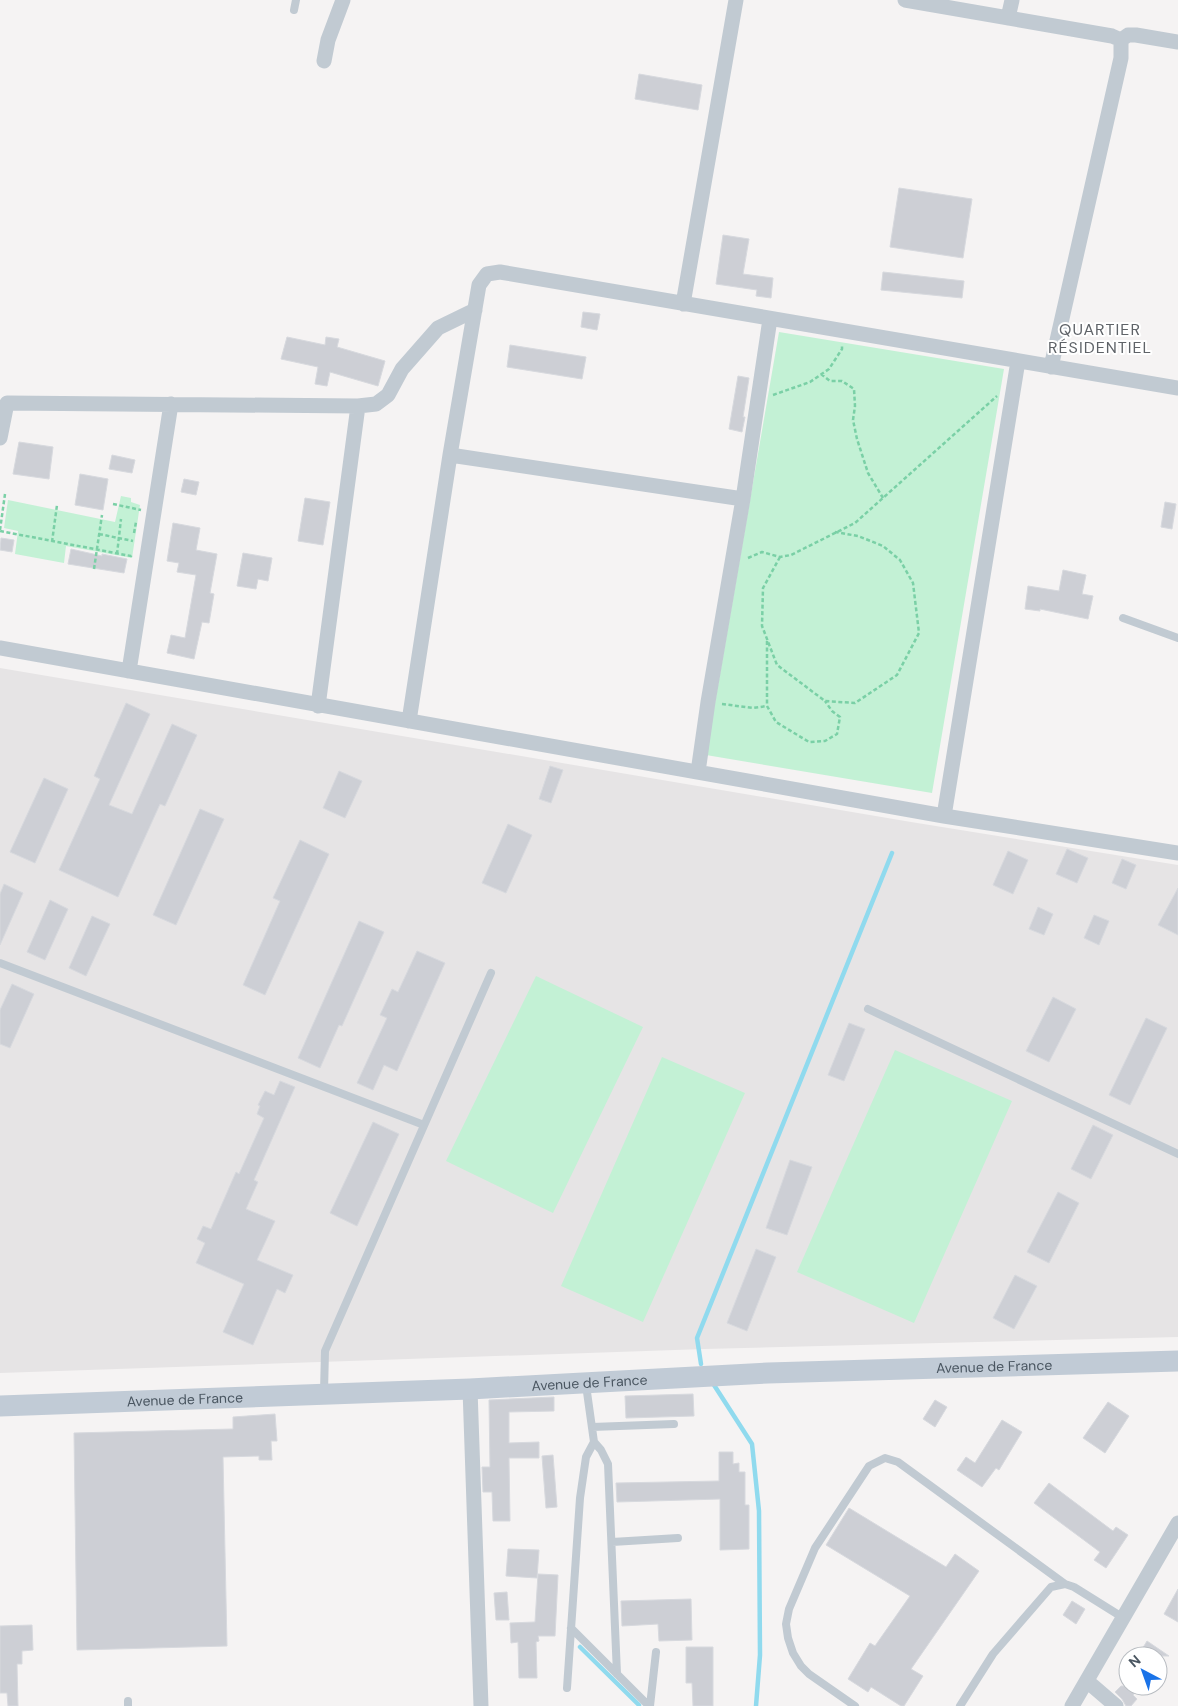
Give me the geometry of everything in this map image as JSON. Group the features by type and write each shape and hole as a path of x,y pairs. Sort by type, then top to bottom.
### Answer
{"main road":[{"name":"Avenue de France","path":"0,1406 470,1389 778,1373 1178,1361"}],"street":[{"path":"324,61 328,40 343,0"},
{"path":"683,304 736,0"},
{"path":"906,0 1112,36 1120,40"},
{"path":"1008,18 1012,0"},
{"path":"1120,40 1128,35 1136,35 1178,42"},
{"path":"1051,367 1121,58 1120,40"},
{"path":"409,721 450,455 479,284 487,274 500,272 1178,388"},
{"path":"0,438 6,403 358,406 376,404 388,395 402,369 438,328 475,310"},
{"path":"698,772 708,702 743,499 770,319"},
{"path":"944,816 1018,361"},
{"path":"129,671 171,404"},
{"path":"318,706 358,406"},
{"path":"450,455 743,499"},
{"path":"0,648 944,816 1178,853"},
{"path":"470,1389 481,1706"},
{"path":"1072,1706 1178,1523"},
{"path":"1087,1681 1116,1706"}],"lane":[{"path":"294,10 296,0"},
{"path":"1123,618 1178,638"},
{"path":"0,963 424,1125"},
{"path":"324,1394 325,1351 491,973"},
{"path":"868,1009 1178,1154"},
{"path":"586,1383 594,1442 601,1450 608,1464 617,1674"},
{"path":"592,1427 674,1424"},
{"path":"567,1688 580,1498 586,1457 594,1442"},
{"path":"855,1706 809,1674 801,1666 791,1646 786,1624 789,1609 816,1548 869,1466 885,1458 898,1462 1065,1584 1074,1587 1122,1618"},
{"path":"612,1542 678,1538"},
{"path":"960,1706 993,1654 1052,1587 1065,1584"},
{"path":"571,1628 649,1706"},
{"path":"649,1706 656,1652"}],"path":[{"path":"759,394 775,395 810,382 830,369 842,349 843,331"},
{"path":"821,374 830,382 842,381 854,389 855,406 853,420 857,439 868,473 883,498"},
{"path":"733,561 740,561 762,552 780,557 791,555 855,523 1000,394 1012,396"},
{"path":"5,494 0,531 131,556"},
{"path":"113,504 154,514"},
{"path":"52,542 57,505"},
{"path":"94,570 102,515"},
{"path":"117,554 121,519"},
{"path":"825,701 855,703 897,674 918,633 913,583 900,560 883,546 858,536 835,532"},
{"path":"99,534 133,541"},
{"path":"767,639 768,706 776,722 808,742 825,741 837,734 840,717 832,711 825,701 777,665 767,639 762,626 763,588 780,557"},
{"path":"708,702 753,708 768,706"}],"shaded area":[{"path":"0,668 911,822 1178,865 1178,1337 704,1349 0,1373"}],"green space":[{"path":"779,332 1004,369 932,793 706,755"},
{"path":"121,496 131,498 131,502 140,505 132,558 66,546 64,563 15,554 18,531 4,528 8,500 115,522"},
{"path":"536,976 643,1027 553,1213 446,1161"},
{"path":"895,1050 1012,1101 914,1323 797,1272"},
{"path":"662,1057 745,1093 643,1322 561,1286"}],"building":[{"path":"639,74 702,85 698,110 635,99"},
{"path":"899,188 972,199 963,258 890,247"},
{"path":"723,235 749,239 743,274 773,278 771,298 756,296 757,290 716,284"},
{"path":"883,272 964,281 962,298 881,290"},
{"path":"583,312 600,314 597,330 581,327"},
{"path":"287,337 325,345 326,337 339,339 337,347 385,361 378,386 330,372 327,386 315,384 318,367 281,359"},
{"path":"510,345 586,357 582,379 507,367"},
{"path":"738,376 749,378 742,432 729,429"},
{"path":"19,442 53,447 49,479 13,474"},
{"path":"112,455 135,460 132,473 109,469"},
{"path":"80,474 108,479 103,510 75,505"},
{"path":"184,479 199,482 196,495 181,492"},
{"path":"305,498 330,502 323,545 298,541"},
{"path":"1165,502 1176,504 1172,529 1161,527"},
{"path":"173,523 200,528 196,550 217,554 210,593 214,594 209,623 202,622 194,659 167,653 171,635 185,638 196,575 177,572 179,563 167,561"},
{"path":"1,538 14,540 12,552 0,550"},
{"path":"71,549 127,559 124,573 68,564"},
{"path":"243,553 272,558 268,581 258,579 256,589 237,586"},
{"path":"1063,570 1086,575 1082,594 1093,596 1088,619 1040,609 1040,611 1025,609 1028,586 1059,591"},
{"path":"126,703 150,714 109,805 132,814 172,724 197,735 165,806 160,804 118,897 59,870 100,779 94,776"},
{"path":"550,766 563,770 551,803 539,799"},
{"path":"339,771 362,781 345,818 323,808"},
{"path":"44,778 68,789 35,863 10,852"},
{"path":"200,809 224,819 176,925 153,915"},
{"path":"508,824 532,835 506,893 482,883"},
{"path":"300,840 329,854 265,995 243,985 280,901 273,898"},
{"path":"1067,849 1088,858 1077,883 1056,874"},
{"path":"1008,851 1028,860 1013,894 993,885"},
{"path":"1122,859 1136,865 1126,889 1112,883"},
{"path":"4,884 23,893 0,945 0,894"},
{"path":"1178,888 1178,935 1158,925"},
{"path":"50,900 68,909 45,960 27,952"},
{"path":"1038,907 1053,914 1044,935 1029,929"},
{"path":"1094,915 1109,921 1099,945 1084,938"},
{"path":"92,916 110,924 86,976 69,968"},
{"path":"359,921 384,932 342,1026 339,1025 320,1068 298,1058"},
{"path":"417,951 445,963 397,1071 384,1065 373,1090 357,1083 387,1018 380,1015 392,989 398,992"},
{"path":"12,984 34,994 10,1048 0,1044 0,1010"},
{"path":"1053,997 1076,1009 1049,1062 1026,1051"},
{"path":"1146,1018 1167,1028 1130,1105 1109,1095"},
{"path":"849,1023 865,1029 844,1081 828,1075"},
{"path":"280,1081 295,1087 254,1180 258,1182 246,1209 275,1221 257,1260 293,1275 285,1293 277,1289 253,1345 223,1332 244,1284 196,1263 205,1243 197,1239 203,1226 211,1229 236,1172 239,1174 264,1118 257,1114 260,1106 258,1105 265,1091 274,1095"},
{"path":"373,1122 399,1134 357,1226 330,1213"},
{"path":"1093,1125 1113,1135 1091,1179 1071,1169"},
{"path":"790,1160 812,1167 787,1235 766,1228"},
{"path":"1058,1192 1079,1203 1049,1263 1027,1252"},
{"path":"756,1249 776,1257 747,1331 727,1323"},
{"path":"1015,1275 1037,1286 1014,1329 993,1318"},
{"path":"693,1394 694,1416 626,1418 625,1396"},
{"path":"554,1397 554,1411 509,1412 509,1443 539,1442 539,1458 509,1458 510,1521 493,1521 492,1492 483,1492 482,1467 490,1467 489,1400"},
{"path":"935,1400 947,1407 935,1427 923,1419"},
{"path":"1108,1402 1129,1416 1105,1453 1083,1438"},
{"path":"275,1414 277,1441 271,1441 272,1460 259,1460 259,1456 223,1457 227,1646 77,1650 74,1433 233,1429 233,1417"},
{"path":"1002,1420 1022,1432 999,1470 996,1468 982,1487 957,1470 966,1457 975,1463"},
{"path":"719,1452 733,1452 733,1464 739,1463 739,1472 745,1472 745,1505 749,1505 749,1549 720,1550 720,1499 617,1502 616,1483 719,1481"},
{"path":"553,1455 557,1507 546,1508 542,1456"},
{"path":"1049,1483 1113,1531 1116,1527 1128,1535 1106,1568 1094,1560 1100,1552 1034,1503"},
{"path":"849,1508 946,1567 955,1554 979,1571 911,1669 923,1676 904,1706 871,1687 868,1692 848,1679 870,1643 875,1646 910,1596 826,1545"},
{"path":"508,1549 539,1550 537,1578 506,1576"},
{"path":"538,1574 558,1575 555,1636 538,1636 539,1641 536,1642 537,1678 519,1678 518,1642 511,1643 510,1623 535,1622"},
{"path":"1178,1589 1178,1622 1164,1614"},
{"path":"507,1592 509,1620 496,1620 494,1593"},
{"path":"691,1599 692,1640 659,1641 658,1624 622,1626 621,1601"},
{"path":"1072,1601 1085,1609 1076,1624 1063,1615"},
{"path":"32,1625 33,1650 22,1651 22,1664 17,1664 18,1706 8,1706 7,1693 0,1693 0,1626"},
{"path":"1147,1641 1154,1646 1144,1646"},
{"path":"686,1647 713,1647 713,1706 693,1706 692,1683 686,1683"},
{"path":"1119,1696 1134,1696 1137,1699 1131,1706 1126,1706"}],"waterway":[{"path":"701,1364 697,1338 892,853"},
{"path":"714,1385 752,1444 759,1511 760,1655 756,1706"},
{"path":"580,1647 639,1705"}],"district":[{"name":"QUARTIER RÉSIDENTIEL","path":"1100,338"}]}
